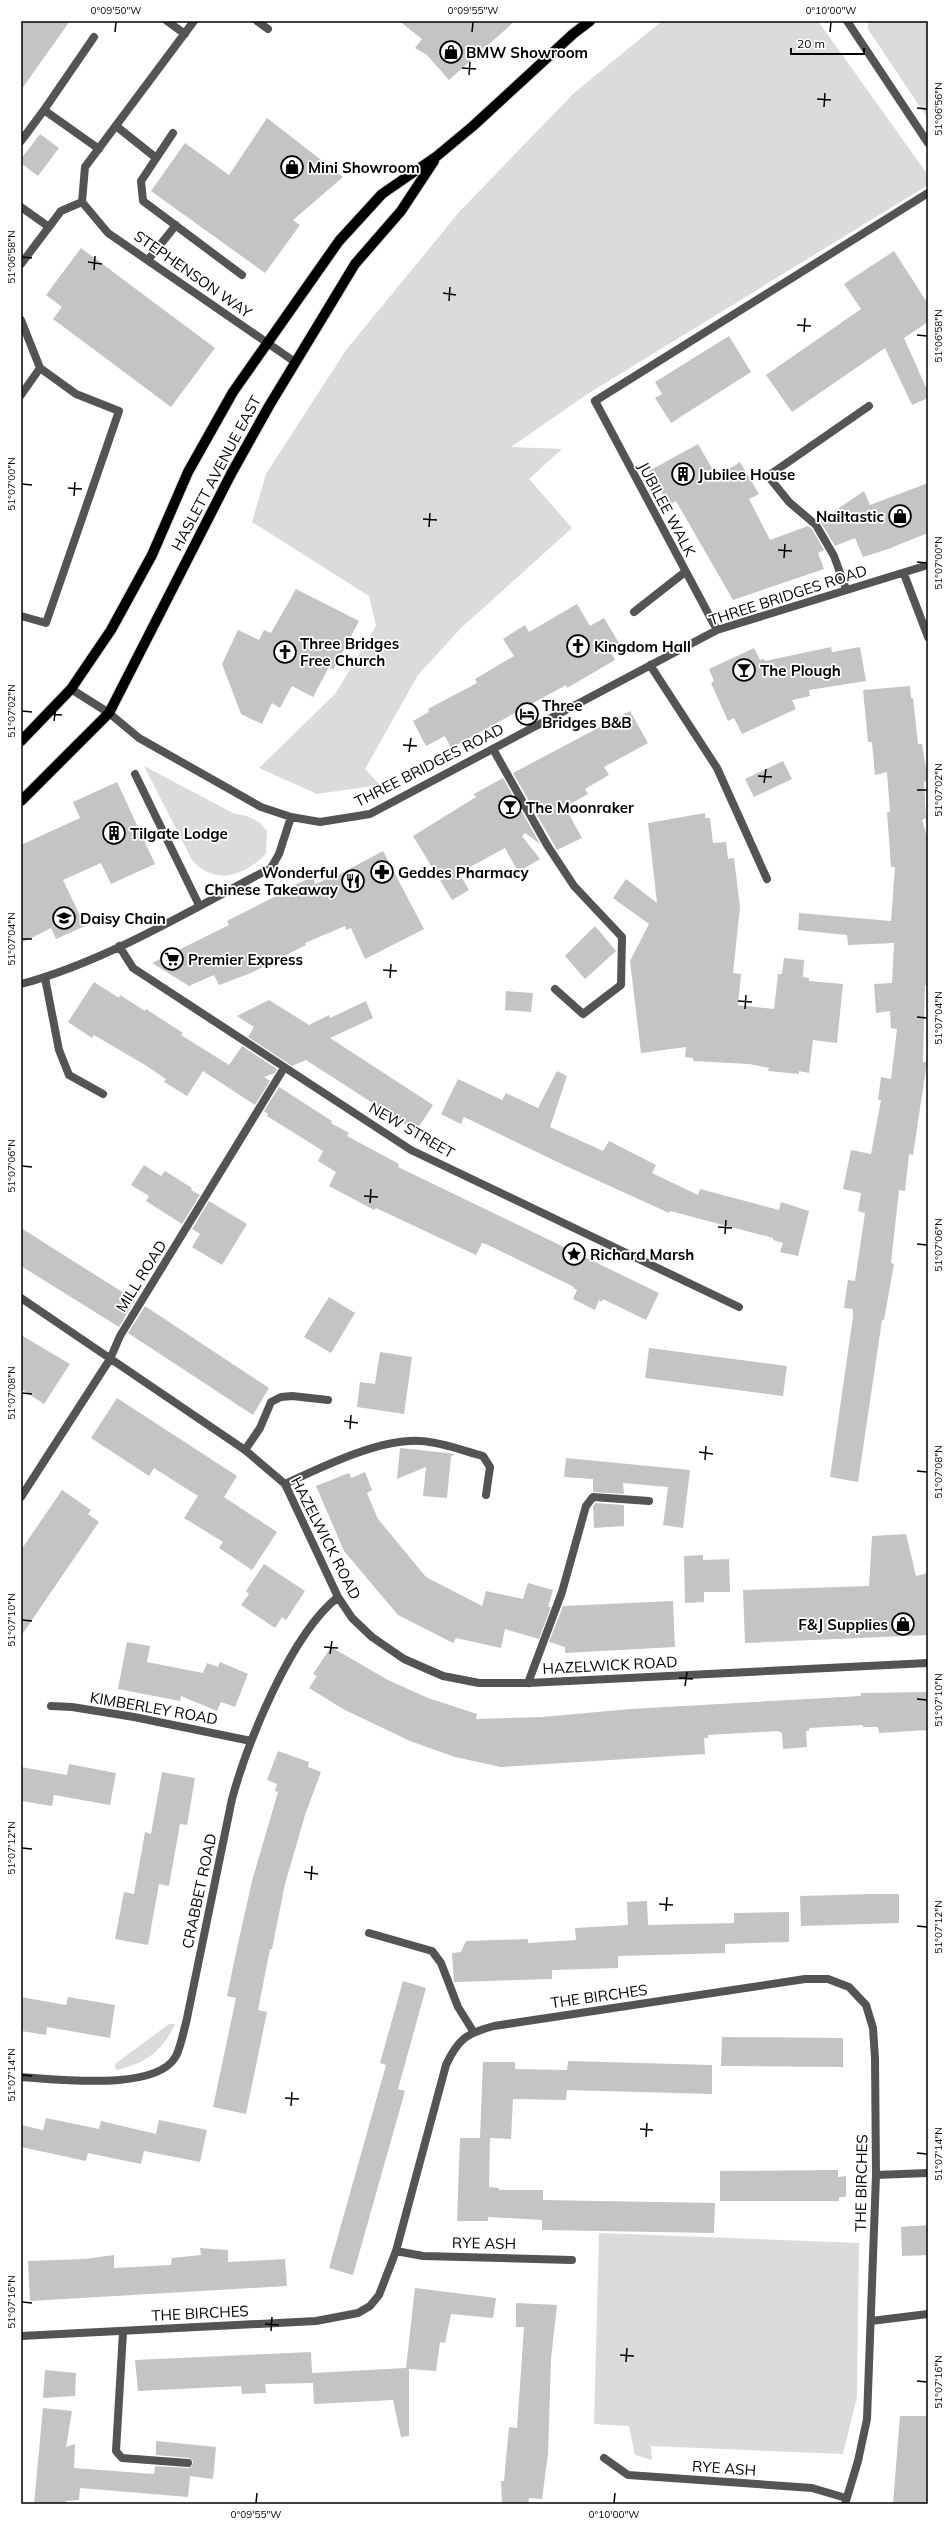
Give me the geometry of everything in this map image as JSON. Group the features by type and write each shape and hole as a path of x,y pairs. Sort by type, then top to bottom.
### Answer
{"main road":[{"name":"HASLETT AVENUE EAST","path":"21,741 71,689 111,630 152,555 188,472 233,392 266,342 350,229 382,194 438,156 590,21"},
{"name":"HASLETT AVENUE EAST","path":"21,801 109,713 231,474 295,362 355,264 401,211 438,156"}],"street":[{"path":"167,21 185,34"},
{"path":"21,264 61,211 82,202 85,167 194,21"},
{"path":"257,21 268,29"},
{"path":"847,21 928,143"},
{"path":"21,141 94,37"},
{"path":"44,110 99,149"},
{"path":"116,126 155,157"},
{"path":"173,133 155,157 141,181 143,201 242,275"},
{"name":"JUBILEE WALK","path":"716,630 595,401 928,193"},
{"name":"STEPHENSON WAY","path":"82,202 108,233 295,362"},
{"path":"21,207 48,228"},
{"path":"148,260 176,226"},
{"path":"21,320 40,368 76,394 119,411 46,623 21,616"},
{"path":"21,395 40,368"},
{"path":"846,589 834,556 816,524 789,502 768,476 869,406"},
{"name":"THREE BRIDGES ROAD","path":"71,689 109,713 139,738 262,807 291,817 320,822 370,814 716,630 846,589 904,574 928,565"},
{"path":"634,612 685,572"},
{"path":"904,574 928,637"},
{"path":"650,665 717,768 767,879"},
{"path":"493,749 547,845 574,886 622,937 621,985 603,1000 582,1014 555,989"},
{"path":"135,774 199,905"},
{"path":"21,984 45,978 119,946 271,868 280,854 291,817"},
{"name":"NEW STREET","path":"119,946 133,968 411,1150 740,1307"},
{"path":"45,978 59,1050 69,1074 103,1094"},
{"name":"MILL ROAD","path":"21,1497 110,1359 120,1336 284,1068"},
{"name":"HAZELWICK ROAD","path":"21,1298 245,1450 285,1484 338,1597 357,1623 372,1637 404,1659 443,1676 479,1683 528,1683 928,1663"},
{"path":"245,1450 260,1428 271,1402 281,1397 292,1396 328,1400"},
{"path":"285,1484 342,1459 399,1441 422,1440 483,1456 490,1467 486,1495"},
{"path":"528,1683 562,1592 586,1506 593,1497 649,1501"},
{"name":"CRABBET ROAD","path":"21,2078 124,2080 146,2077 164,2068 176,2056 186,2023 232,1800 251,1741 291,1658 310,1625 324,1608 338,1597"},
{"name":"KIMBERLEY ROAD","path":"52,1706 72,1707 134,1717 251,1741"},
{"path":"369,1933 432,1951 441,1963 458,2007 474,2031"},
{"name":"THE BIRCHES","path":"21,2336 124,2332 316,2321 358,2313 370,2306 379,2295 396,2251 446,2064 461,2039 474,2031 494,2026 805,1979 828,1979 849,1987 866,2005 873,2028 876,2175 867,2419 858,2461 846,2501"},
{"path":"876,2175 928,2173"},
{"name":"RYE ASH","path":"396,2251 423,2256 572,2260"},
{"path":"871,2321 928,2314"},
{"path":"124,2332 116,2451 122,2458 188,2462"},
{"name":"RYE ASH","path":"604,2458 628,2475 812,2488 846,2501"}],"shaded area":[{"path":"662,21 818,21 928,175 928,185 589,393 511,447 562,449 529,479 572,528 460,629 418,675 365,769 380,785 317,794 259,768 335,694 376,626 369,596 252,522 266,474 346,350 460,211 574,93"},
{"path":"868,21 928,21 928,119 868,29"},
{"path":"144,766 233,813 250,817 260,823 267,831 266,854 248,868 229,875 210,873 201,868 192,860"},
{"path":"169,2024 175,2024 165,2042 159,2049 152,2055 136,2064 116,2070 115,2064"},
{"path":"599,2233 859,2243 857,2397 843,2454 651,2446 652,2460 635,2455 629,2426 594,2424"}],"building":[{"path":"21,21 70,21 21,90"},
{"name":"BMW Showroom","path":"399,21 515,21 449,80 427,55 415,48 422,39"},
{"path":"267,118 343,177 293,220 300,225 265,273 151,191 185,143 229,175"},
{"path":"40,134 59,148 38,176 21,163 21,159"},
{"path":"81,248 215,348 171,407 53,319 62,307 46,295"},
{"path":"894,251 928,304 928,322 904,338 928,392 928,398 912,405 885,348 792,412 766,375 861,309 844,284"},
{"path":"729,336 751,372 671,423 655,398 662,394 655,382"},
{"path":"698,444 717,477 740,462 759,494 749,499 770,540 808,526 812,529 824,550 818,553 824,569 733,600 676,501 669,505 649,471"},
{"path":"928,483 928,533 888,549 863,557 855,538 835,546 820,521 864,491 870,505"},
{"name":"Three Bridges Free Church","path":"296,589 359,621 333,670 329,667 313,697 292,686 280,708 272,703 262,724 241,714 222,664 238,630 259,640 264,630 271,633"},
{"path":"577,604 590,626 604,618 619,643 609,649 615,660 567,688 566,685 451,748 445,736 426,746 413,721 429,712 428,709 477,683 475,679 514,656 503,639 525,625 529,632"},
{"path":"831,647 832,652 860,647 866,681 809,690 810,696 792,700 796,709 742,734 734,718 728,721 711,683 714,681 709,669 754,648 760,660 764,659 765,661"},
{"path":"910,686 911,698 913,698 918,744 922,744 928,780 924,782 926,818 922,820 928,840 928,986 925,985 923,1062 927,1062 913,1155 909,1154 905,1191 899,1190 891,1263 894,1264 884,1320 882,1320 858,1482 830,1477 853,1317 853,1309 844,1308 848,1280 855,1281 865,1213 858,1211 861,1193 843,1189 851,1150 871,1154 881,1100 878,1100 881,1077 891,1079 897,1029 891,1028 890,1011 876,1013 874,984 892,983 894,943 848,945 847,935 798,930 799,913 891,921 895,867 891,867 887,812 890,812 887,772 875,775 872,742 868,742 863,690"},
{"path":"630,711 648,743 604,767 609,775 585,789 588,794 565,807 582,838 557,850 513,773"},
{"path":"783,761 792,779 754,797 745,779"},
{"path":"503,778 540,844 525,833 522,836 540,859 518,872 505,848 459,873 469,890 452,900 413,836 476,797 474,794"},
{"path":"117,782 155,864 111,884 101,863 63,880 85,926 56,939 51,928 21,943 21,845 80,818 73,802"},
{"path":"705,813 705,818 710,818 713,843 726,842 728,859 734,858 740,907 733,973 741,974 738,1005 774,1009 778,974 782,974 784,958 804,960 803,977 809,978 809,981 843,984 837,1043 813,1040 809,1073 799,1071 799,1074 768,1071 769,1068 749,1064 693,1061 693,1058 685,1057 686,1047 641,1053 630,961 649,924 613,898 626,879 657,903 648,823"},
{"path":"383,851 424,929 365,959 351,928 346,930 345,926 305,943 306,945 251,973 219,985 214,975 189,986 152,963 229,925 227,921 294,887 294,885 313,877 315,884 340,874"},
{"path":"595,926 616,951 585,979 565,956"},
{"path":"94,982 119,998 120,995 145,1011 146,1009 183,1033 181,1035 229,1065 242,1046 277,1069 275,1073 264,1077 270,1081 255,1105 203,1071 187,1096 164,1082 166,1079 145,1065 94,1035 92,1038 68,1022"},
{"path":"506,991 533,993 531,1012 505,1010"},
{"path":"269,1000 309,1025 329,1015 330,1018 366,1001 373,1018 330,1038 433,1105 416,1131 306,1060 292,1066 248,1037 254,1027 237,1016"},
{"path":"557,1071 567,1076 550,1127 603,1151 609,1141 656,1165 652,1173 698,1195 700,1189 779,1210 781,1202 809,1211 798,1256 780,1252 783,1243 773,1240 773,1238 670,1211 669,1213 464,1117 461,1124 441,1114 458,1079 502,1100 506,1093 538,1108"},
{"path":"279,1087 332,1121 331,1123 349,1133 347,1136 399,1164 398,1167 659,1293 646,1320 603,1299 602,1302 599,1300 595,1310 573,1299 577,1290 573,1288 574,1287 486,1244 482,1243 476,1255 376,1208 374,1210 329,1186 336,1172 318,1161 323,1151 267,1116 268,1114 264,1111"},
{"path":"144,1165 161,1176 165,1171 192,1188 191,1190 200,1195 182,1224 146,1201 149,1196 131,1185"},
{"path":"209,1201 247,1224 222,1265 192,1247 200,1234 192,1229"},
{"path":"21,1228 135,1300 119,1327 21,1266"},
{"path":"329,1297 355,1313 331,1353 304,1337"},
{"path":"145,1306 269,1388 253,1415 128,1333"},
{"path":"21,1335 70,1364 44,1404 21,1389"},
{"path":"649,1348 787,1366 783,1396 645,1378"},
{"path":"380,1352 412,1357 404,1414 357,1407 360,1382 375,1384"},
{"path":"117,1398 237,1476 224,1497 277,1532 252,1570 219,1548 223,1542 184,1518 198,1496 154,1468 149,1476 91,1438"},
{"path":"400,1448 456,1454 451,1456 447,1498 423,1496 426,1467 397,1479"},
{"path":"566,1458 690,1470 683,1528 663,1525 668,1487 623,1483 624,1494 593,1492 593,1479 564,1477"},
{"path":"365,1472 372,1490 367,1493 378,1519 426,1577 482,1606 486,1591 523,1599 528,1583 553,1590 548,1607 551,1607 539,1639 505,1629 501,1648 456,1638 453,1643 398,1615 344,1551 316,1486 349,1473 351,1478"},
{"path":"62,1490 91,1510 88,1514 99,1522 21,1636 21,1550"},
{"path":"596,1503 624,1505 624,1526 594,1528 593,1506"},
{"path":"906,1534 916,1576 928,1573 928,1635 745,1643 743,1590 869,1586 872,1536"},
{"path":"703,1555 703,1560 729,1559 730,1592 704,1592 704,1602 685,1603 684,1556"},
{"path":"264,1564 305,1591 286,1620 282,1617 275,1628 241,1605 249,1594 246,1591"},
{"path":"673,1601 675,1647 565,1653 565,1647 549,1642 563,1606"},
{"path":"127,1642 150,1646 147,1662 203,1673 207,1663 218,1667 220,1662 248,1674 235,1707 221,1702 217,1711 181,1696 180,1701 118,1689"},
{"path":"331,1647 388,1680 428,1698 477,1714 476,1719 542,1717 630,1709 861,1696 861,1693 928,1692 928,1730 879,1733 878,1727 863,1727 863,1725 809,1728 809,1731 806,1731 807,1747 783,1749 782,1733 778,1731 708,1735 708,1738 704,1738 705,1754 501,1767 455,1757 410,1741 343,1709 309,1688 317,1676 313,1674"},
{"path":"278,1751 309,1762 308,1767 321,1772 305,1815 285,1884 272,1949 270,1949 258,2010 267,2012 246,2114 213,2107 236,1998 227,1996 252,1881 278,1792 275,1791 277,1784 267,1780"},
{"path":"69,1764 116,1773 110,1805 54,1795 52,1806 21,1801 21,1767 67,1775"},
{"path":"162,1772 195,1778 187,1825 180,1824 169,1886 159,1884 148,1945 115,1939 124,1892 134,1894 145,1832 151,1834"},
{"path":"899,1894 899,1923 801,1926 800,1896"},
{"path":"647,1901 648,1925 734,1923 734,1913 789,1912 789,1942 725,1944 725,1953 618,1956 618,1968 552,1970 552,1979 454,1982 452,1953 461,1952 466,1941 528,1939 528,1943 576,1940 575,1928 628,1925 627,1902"},
{"path":"403,1981 426,1988 398,2089 405,2091 353,2275 329,2268 386,2065 380,2063"},
{"path":"21,1997 66,2005 68,1997 115,2005 110,2038 47,2027 46,2035 21,2031"},
{"path":"722,2037 843,2038 843,2067 721,2066"},
{"path":"568,2061 712,2065 712,2094 567,2090 566,2100 513,2099 511,2139 490,2138 489,2187 499,2188 499,2190 543,2190 543,2200 715,2203 714,2233 542,2230 542,2220 488,2217 488,2221 457,2221 460,2138 480,2138 483,2062 515,2062 515,2069 567,2070"},
{"path":"46,2118 99,2129 101,2121 156,2134 159,2120 207,2130 200,2162 144,2151 141,2164 88,2153 86,2161 21,2147 21,2125 43,2130"},
{"path":"838,2170 838,2177 846,2176 846,2197 839,2197 839,2201 720,2201 720,2171"},
{"path":"928,2225 928,2255 902,2256 901,2227"},
{"path":"200,2248 228,2250 228,2262 285,2259 287,2286 30,2301 28,2261 85,2259 114,2255 114,2268 171,2265 172,2258 201,2255"},
{"path":"415,2288 496,2298 493,2318 451,2314 445,2343 440,2342 436,2371 409,2369 409,2436 401,2437 393,2400 314,2404 313,2383 265,2384 266,2393 242,2394 241,2386 138,2391 135,2360 311,2352 312,2373 406,2368"},
{"path":"516,2303 557,2305 551,2359 548,2454 542,2499 529,2498 528,2504 502,2504 501,2481 504,2481 509,2427 517,2428 522,2357 524,2327 516,2327"},
{"path":"45,2370 76,2373 75,2396 43,2398"},
{"path":"43,2408 72,2411 66,2447 75,2444 74,2468 154,2474 155,2466 188,2468 192,2466 193,2461 189,2458 156,2455 156,2441 216,2447 213,2479 190,2476 188,2497 80,2488 79,2500 66,2501 66,2504 34,2504"},
{"path":"900,2416 928,2416 928,2504 893,2504"}],"place":[{"name":"BMW Showroom","path":"451,52"},
{"name":"Mini Showroom","path":"292,167"},
{"name":"Jubilee House","path":"683,474"},
{"name":"Nailtastic","path":"900,516"},
{"name":"Kingdom Hall","path":"578,646"},
{"name":"Three Bridges Free Church","path":"285,652"},
{"name":"The Plough","path":"744,670"},
{"name":"Three Bridges B&B","path":"527,714"},
{"name":"The Moonraker","path":"510,807"},
{"name":"Tilgate Lodge","path":"114,833"},
{"name":"Geddes Pharmacy","path":"382,872"},
{"name":"Wonderful Chinese Takeaway","path":"353,881"},
{"name":"Daisy Chain","path":"64,918"},
{"name":"Premier Express","path":"172,959"},
{"name":"Richard Marsh","path":"574,1254"},
{"name":"F&J Supplies","path":"903,1624"}]}
